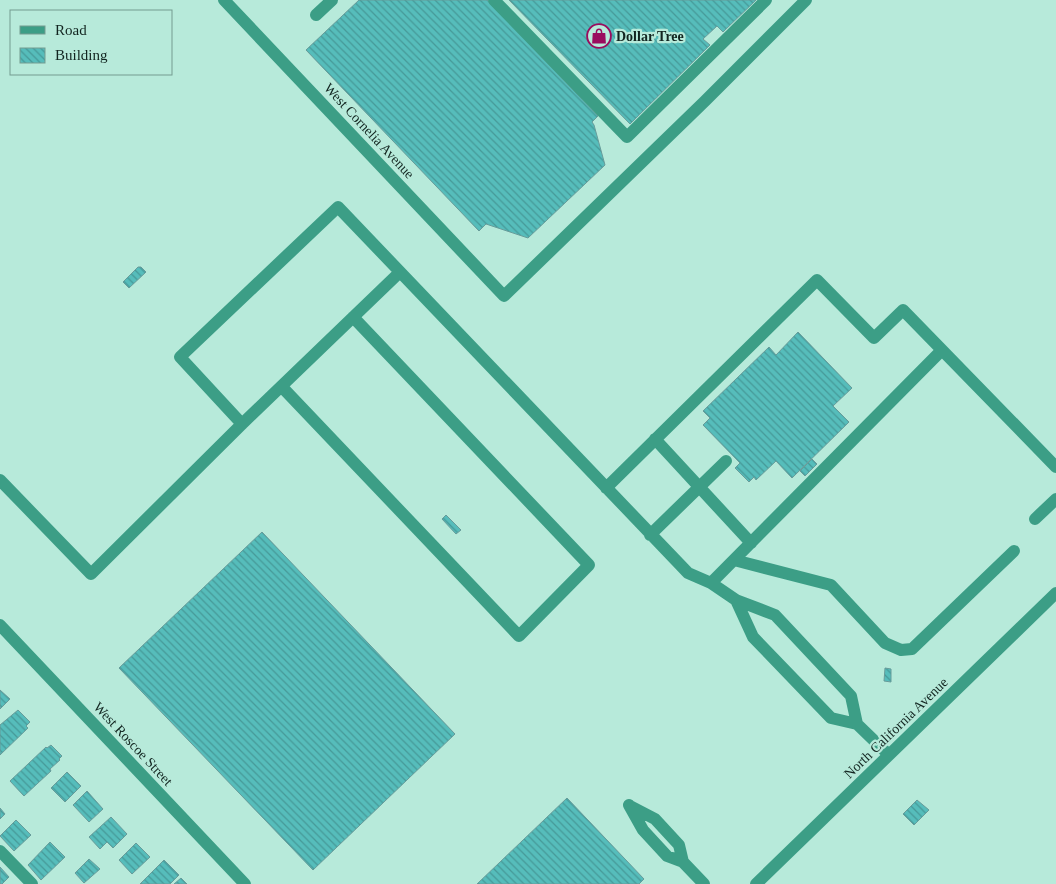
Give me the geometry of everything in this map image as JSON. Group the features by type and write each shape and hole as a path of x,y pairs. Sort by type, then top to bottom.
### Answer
{"street":[{"name":"West Cornelia Avenue","path":"224,0 504,296 712,95 806,0"},
{"path":"316,15 332,0"},
{"path":"494,0 628,137 766,0"},
{"path":"242,424 180,357 338,207 688,574 711,583 736,600 776,615 851,696 858,724"},
{"path":"0,480 91,574 242,424 400,272"},
{"path":"606,488 817,280 874,338 903,310 1056,467"},
{"path":"282,387 519,636 589,565 353,317"},
{"path":"711,583 942,350"},
{"path":"655,439 751,543"},
{"path":"650,535 726,461"},
{"path":"1035,519 1056,499"},
{"path":"734,560 831,585 886,643 901,650 912,649 1014,551"},
{"name":"North California Avenue","path":"756,884 1056,594"},
{"path":"736,600 753,637 825,712 831,718 858,724 890,755"},
{"name":"West Roscoe Street","path":"0,625 245,884"},
{"path":"683,862 679,845 655,820 629,805 643,830 668,856 683,862 704,884"},
{"path":"0,851 32,884"}],"building":[{"path":"359,0 487,0 598,116 592,122 605,165 528,238 486,224 479,231 306,50"},
{"path":"509,0 756,0 723,32 717,26 703,39 710,45 630,124"},
{"path":"138,267 141,267 146,272 129,288 123,282"},
{"path":"798,332 852,388 833,406 849,422 792,478 776,461 756,480 754,477 749,482 735,468 740,463 703,425 710,418 703,411 769,347 776,355"},
{"path":"812,459 817,464 805,476 800,471"},
{"path":"446,515 461,530 456,534 442,519"},
{"path":"262,532 455,734 313,870 119,668"},
{"path":"885,668 891,669 891,682 884,681"},
{"path":"0,690 10,699 0,709"},
{"path":"18,710 30,722 26,726 28,728 0,755 0,725"},
{"path":"51,745 62,756 60,760 24,796 10,781 46,747"},
{"path":"67,772 81,786 65,802 51,788"},
{"path":"87,791 103,809 89,822 73,805"},
{"path":"567,798 644,879 639,884 477,884"},
{"path":"917,800 929,810 914,825 903,814"},
{"path":"0,808 5,814 0,819"},
{"path":"111,817 127,834 113,848 107,842 100,849 89,837"},
{"path":"16,820 31,835 14,851 0,836"},
{"path":"50,842 65,857 41,880 28,865"},
{"path":"136,843 150,857 132,874 119,860"},
{"path":"89,859 100,869 84,883 75,873"},
{"path":"164,860 179,875 170,884 140,884"},
{"path":"0,867 9,877 2,884 0,884"},
{"path":"181,878 187,884 174,884"}],"place":[{"name":"Dollar Tree","path":"599,36"}]}
